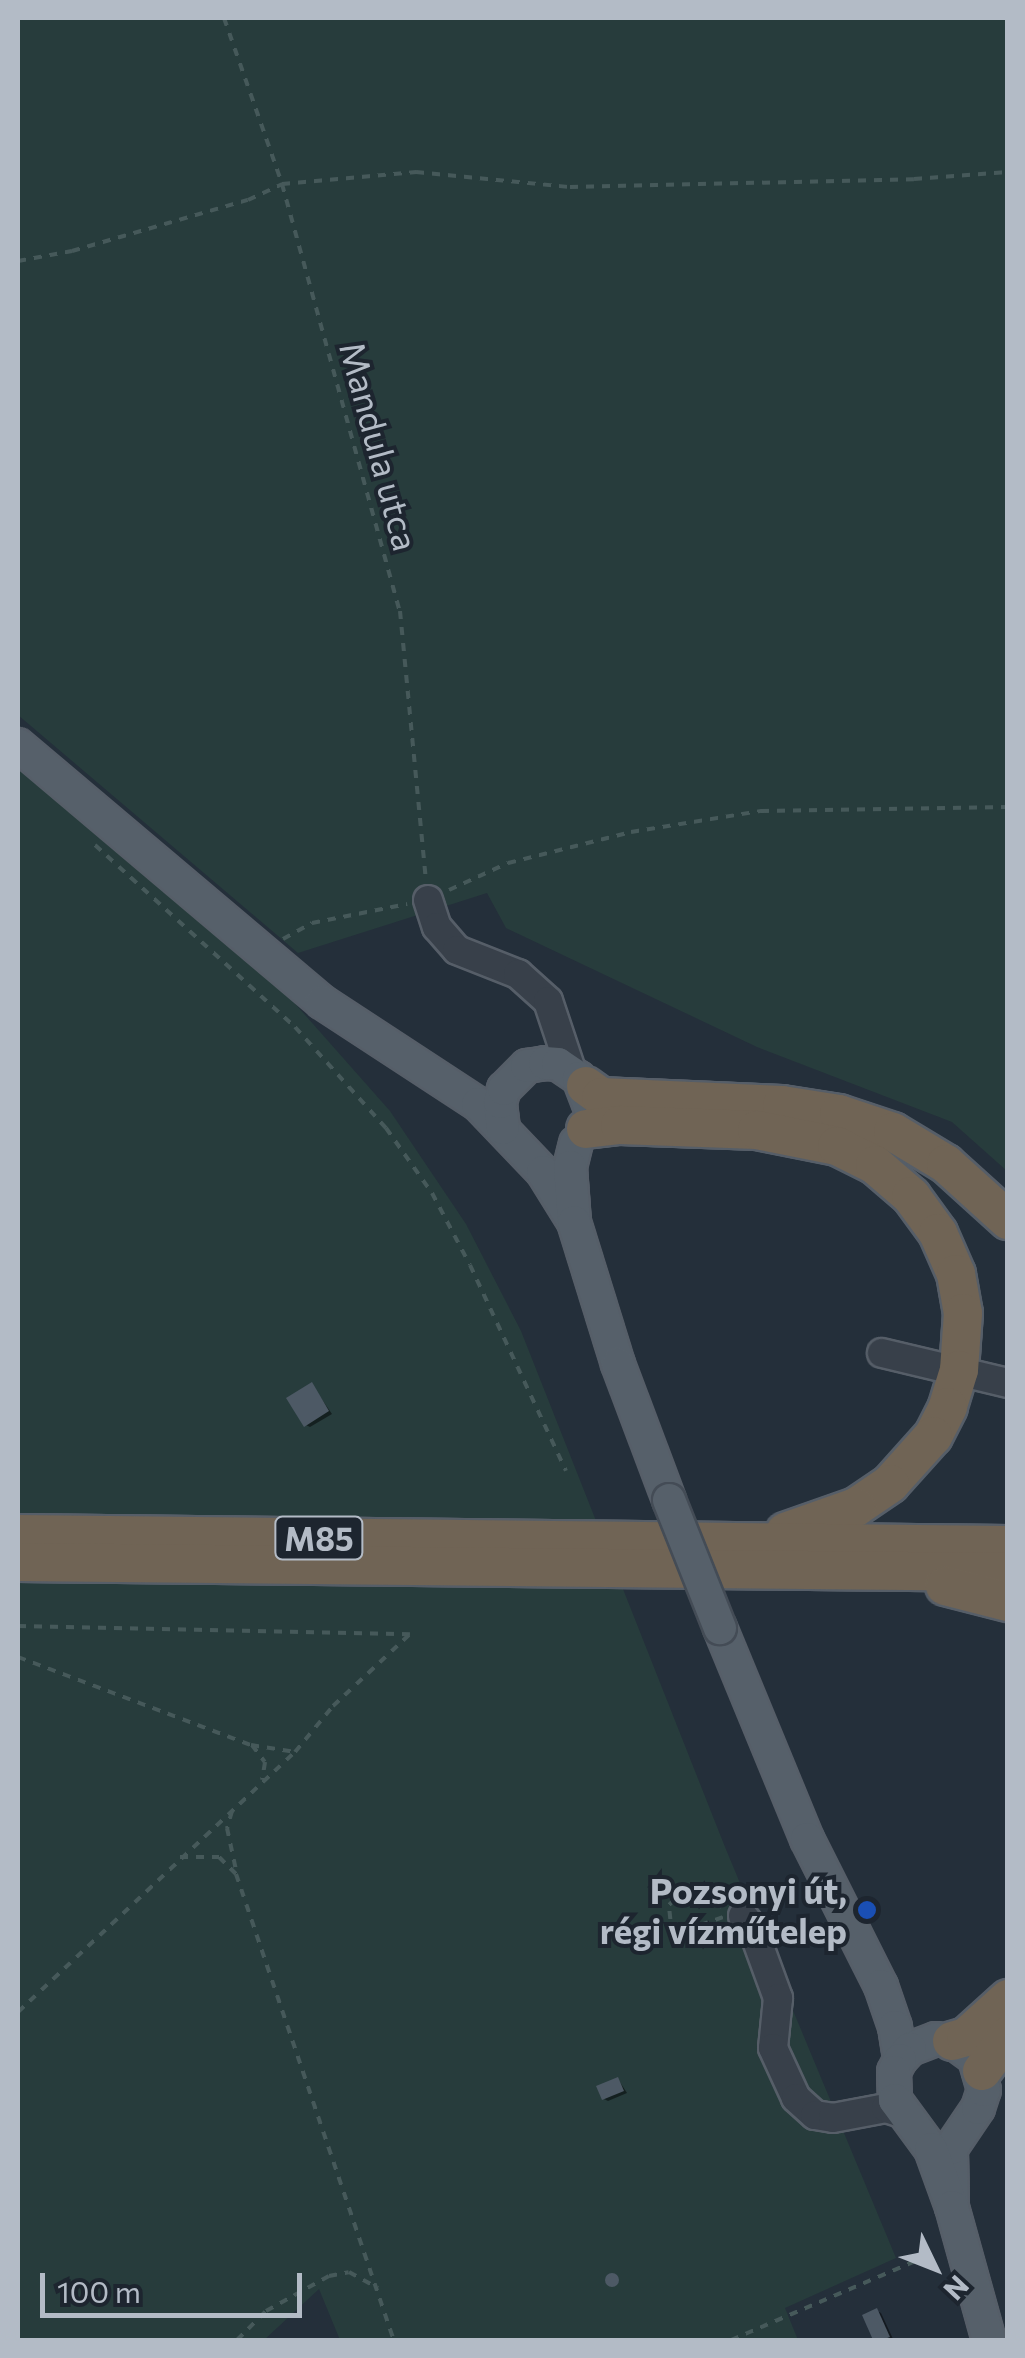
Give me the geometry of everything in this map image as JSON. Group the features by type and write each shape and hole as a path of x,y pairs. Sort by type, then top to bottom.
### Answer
{"highway":[{"path":"567,1073 601,1097 782,1105 839,1114 894,1132 946,1164 1008,1220"},
{"path":"581,1136 620,1125 757,1130 837,1146 876,1165 911,1196 938,1233 956,1274 963,1313 959,1370 932,1436 890,1484 819,1524 742,1544"},
{"name":"M85","path":"18,1534 1008,1545"},
{"name":"M85","path":"18,1562 1008,1572"},
{"path":"884,1571 1008,1602"},
{"path":"944,2040 966,2037 1008,1999"},
{"path":"982,2070 1008,2036"}],"main road":[{"path":"18,745 334,1011 430,1070 513,1138 543,1172 574,1222"},
{"path":"581,1136 550,1154 513,1138 500,1102 511,1077 526,1066 567,1073 591,1115 570,1167 574,1222 618,1364 807,1840 881,1986 896,2027 902,2096 931,2149 952,2207 989,2340"},
{"path":"430,1070 476,1080 511,1077"},
{"path":"881,1986 944,2040 975,2058 982,2070 984,2090 978,2108 965,2122 952,2148 952,2207"},
{"path":"902,2096 910,2049 944,2040"},
{"path":"902,2096 936,2131 965,2122"}],"lane":[{"path":"428,900 444,938 458,950 518,974 548,1001 557,1020 567,1073"},
{"path":"882,1353 1008,1383"},
{"path":"735,1916 752,1927 778,1998 773,2048 786,2083 815,2114 833,2118 886,2108 902,2096"}],"path":[{"name":"Mandula utca","path":"224,18 282,184 400,611 428,900"},
{"path":"18,261 72,251 248,200 282,184 416,172 570,187 914,179 1008,172"},
{"path":"267,955 298,928 312,923 428,900 508,863 631,832 742,814 1008,807"},
{"path":"90,841 295,1027 386,1128 432,1192 566,1471"},
{"path":"18,1626 410,1634 334,1706 296,1752 18,2012"},
{"path":"18,1657 252,1745 296,1752"},
{"path":"252,1745 265,1762 262,1780"},
{"path":"236,1805 227,1828 236,1874 394,2340"},
{"path":"180,1857 198,1853 219,1857 236,1874"},
{"path":"672,1935 669,1905 687,1888 710,1893 735,1916"},
{"path":"655,1941 735,1916"},
{"path":"731,2340 920,2259"},
{"path":"237,2340 266,2311 329,2276 349,2272 378,2288"}],"green space":[{"path":"18,18 1007,18 1007,1171 952,1122 757,1047 506,928 487,893 298,953 18,715"},
{"path":"18,764 260,964 390,1111 466,1224 521,1331 725,1847 896,2258 785,2308 798,2340 340,2340 319,2289 264,2340 18,2340"}],"building":[{"path":"312,1382 329,1411 304,1427 286,1398"},
{"path":"618,2077 624,2091 602,2100 596,2086"},
{"path":"612,2273 619,2280 612,2287 605,2280"},
{"path":"877,2308 890,2337 882,2340 873,2340 862,2315"}],"place":[{"name":"Pozsonyi út, régi vízműtelep","path":"867,1910"}]}
